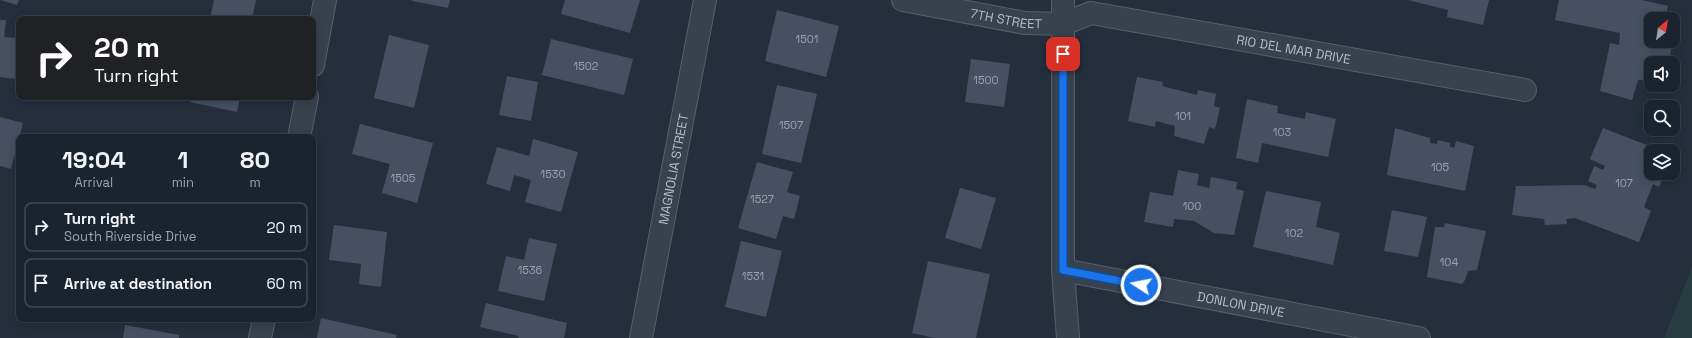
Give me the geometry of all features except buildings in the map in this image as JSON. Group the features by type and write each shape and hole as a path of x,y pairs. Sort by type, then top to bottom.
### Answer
{"street":[{"path":"316,49 325,0"},
{"name":"MAGNOLIA STREET","path":"641,338 705,0"},
{"name":"7TH STREET","path":"903,0 1026,23 1063,24"},
{"path":"1063,0 1063,270 1068,338"},
{"name":"RIO DEL MAR DRIVE","path":"1063,24 1091,13 1525,90"},
{"path":"300,134 306,100"},
{"name":"DONLON DRIVE","path":"1063,270 1419,338"},
{"path":"260,338 263,322"}],"green space":[{"path":"1692,267 1692,338 1664,338"}],"route":[{"path":"1063,54 1063,270 1141,285"}]}
